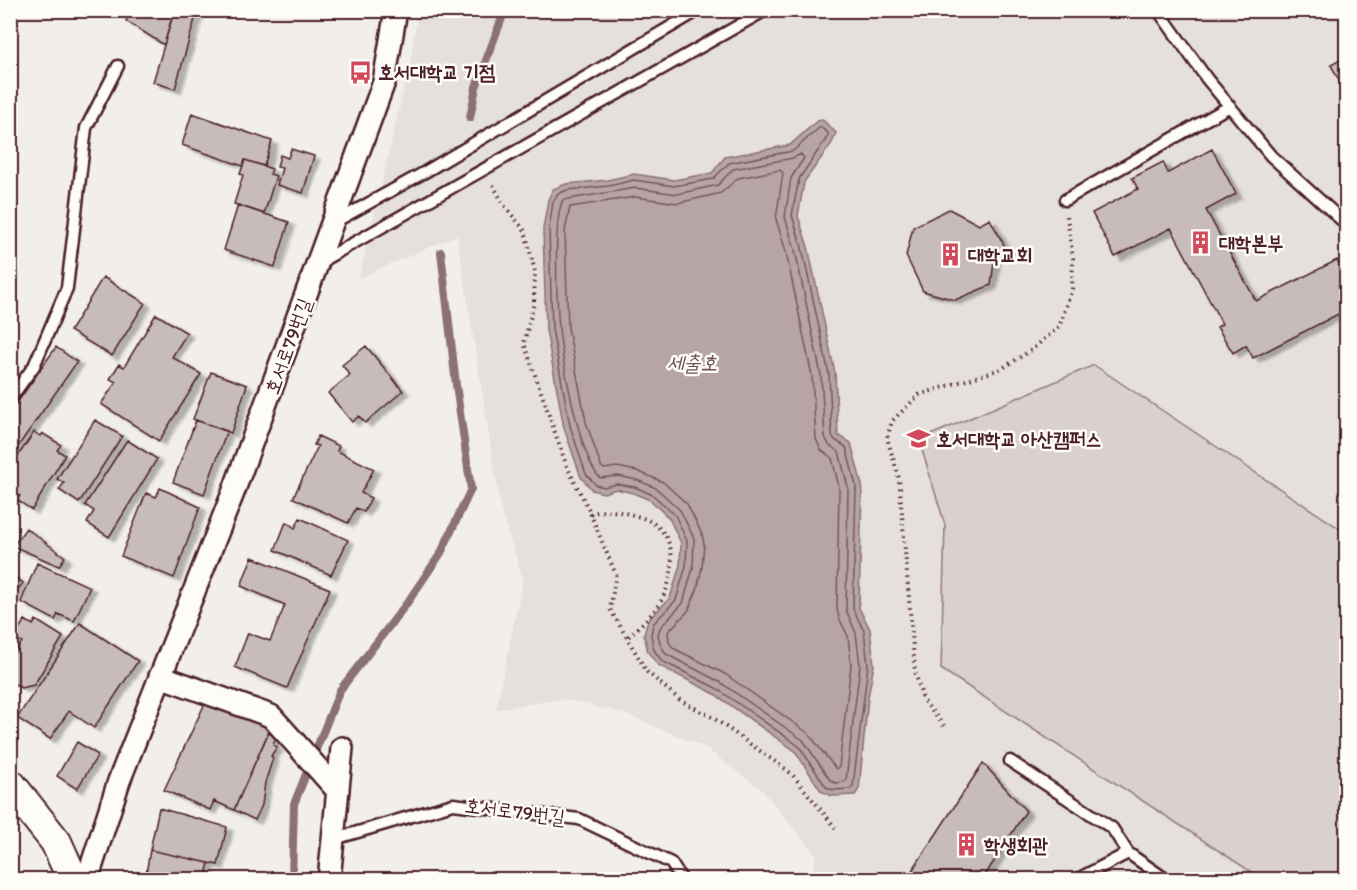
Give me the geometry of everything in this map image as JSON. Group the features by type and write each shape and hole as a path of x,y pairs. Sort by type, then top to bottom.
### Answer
{"street":[{"name":"호서로79번길","path":"87,879 119,781 233,493 384,82 396,10"},
{"path":"160,676 271,716 334,786"},
{"path":"330,879 334,839 334,786 342,748"},
{"path":"10,784 56,842 73,879"}],"lane":[{"path":"332,224 425,172 699,10"},
{"path":"319,262 766,10"},
{"path":"1158,10 1207,79 1271,156 1347,224"},
{"path":"10,399 34,366 67,288 86,128 118,66"},
{"path":"1065,200 1230,106"},
{"path":"1010,760 1112,828 1128,853 1167,879"},
{"name":"호서로79번길","path":"334,839 453,804 579,819 671,863 682,879"},
{"path":"1076,879 1128,853"}],"path":[{"path":"485,169 504,205 525,231 535,272 534,303 524,343 567,467 616,575 610,609 647,672 680,700 712,717 791,772 838,831"},
{"path":"944,726 923,700 915,671 899,478 887,438 892,421 919,394 1001,369 1030,351 1059,327 1072,289 1073,258 1065,200"},
{"path":"590,514 601,510 624,512 651,520 665,532 673,558 669,583 660,602 627,638"}],"shaded area":[{"name":"호서대학교 아산캠퍼스","path":"418,11 1346,11 1346,879 812,879 816,855 763,791 704,747 623,713 564,699 496,709 523,579 501,511 457,235 359,278 410,63"},
{"path":"1094,365 1346,533 1346,879 1262,879 941,669 945,525 919,440"}],"water":[{"name":"세출호","path":"823,120 836,133 832,143 804,182 798,216 808,247 835,373 838,435 851,443 862,485 859,608 870,629 874,665 868,697 859,789 855,795 832,796 821,791 795,751 713,693 658,665 648,652 644,635 648,620 670,598 680,565 681,543 669,518 650,500 616,489 604,493 592,490 581,477 564,428 546,330 543,229 548,200 553,189 566,184 608,180 634,174 674,180 712,173 725,157 790,145 817,121"}],"building":[{"path":"131,10 174,10 164,45 126,21"},
{"path":"174,10 196,10 195,19 174,12"},
{"path":"174,12 195,19 175,89 153,82"},
{"path":"1346,57 1346,94 1331,65"},
{"path":"192,113 272,141 264,166 245,160 243,166 182,145"},
{"path":"291,149 314,156 303,193 277,185 282,168 277,167 280,155 288,158"},
{"name":"대학본부","path":"1212,149 1236,194 1206,210 1256,301 1337,260 1346,278 1346,310 1253,358 1246,345 1233,353 1217,327 1222,324 1171,228 1115,257 1092,213 1138,189 1132,178 1163,162 1168,173"},
{"path":"245,160 272,169 270,174 276,176 264,214 234,204"},
{"path":"238,205 289,222 275,267 224,250"},
{"name":"대학교회","path":"949,209 979,225 990,219 1006,249 995,254 991,285 955,300 923,291 906,256 913,227"},
{"path":"103,277 145,303 112,356 70,331"},
{"path":"156,314 187,333 172,357 201,374 159,441 101,404 116,382 110,379 119,364 124,367"},
{"path":"366,346 403,391 365,423 359,416 352,422 328,393 350,375 342,365"},
{"path":"56,347 77,362 12,455 10,454 10,413"},
{"path":"211,372 247,385 231,433 193,419"},
{"path":"95,420 122,436 79,503 59,490 64,483 57,479"},
{"path":"196,420 227,431 204,494 173,482"},
{"path":"34,432 40,436 42,433 61,445 57,450 65,455 32,510 17,500 20,496 10,490 10,468"},
{"path":"318,436 339,446 337,451 374,469 361,493 371,498 364,512 356,508 348,523 293,498 318,446 314,445"},
{"path":"127,440 157,459 109,537 87,523 94,511 85,505"},
{"path":"160,488 200,507 174,578 121,556 146,493 156,497"},
{"path":"300,518 348,540 331,575 275,550 286,522 295,528"},
{"path":"26,528 65,557 59,566 13,546"},
{"path":"252,557 330,589 287,688 235,667 248,633 270,641 285,605 241,586"},
{"path":"37,563 90,587 74,621 58,614 55,620 21,602"},
{"path":"10,573 23,583 10,600"},
{"path":"25,620 33,625 36,620 63,637 34,685 21,688 10,681 10,659 22,642 13,637"},
{"path":"80,623 138,661 94,728 69,711 50,739 17,718"},
{"path":"208,697 272,725 234,810 214,801 210,810 164,790"},
{"path":"269,731 277,735 273,745 277,747 271,756 273,758 265,783 262,805 255,820 234,810"},
{"path":"77,742 98,755 77,789 57,776"},
{"name":"학생회관","path":"983,763 1026,811 982,880 906,880"},
{"path":"159,808 227,827 218,865 150,850"},
{"path":"150,850 209,863 205,880 145,880"}],"waterway":[{"path":"470,118 476,87 505,10"},
{"path":"292,880 294,804 340,690 407,603 441,553 471,489 456,385 441,252"}],"place":[{"name":"호서대학교 기점","path":"360,72"},
{"name":"대학본부","path":"1201,243"},
{"name":"대학교회","path":"950,255"},
{"name":"호서대학교 아산캠퍼스","path":"918,439"},
{"name":"학생회관","path":"966,845"}]}
